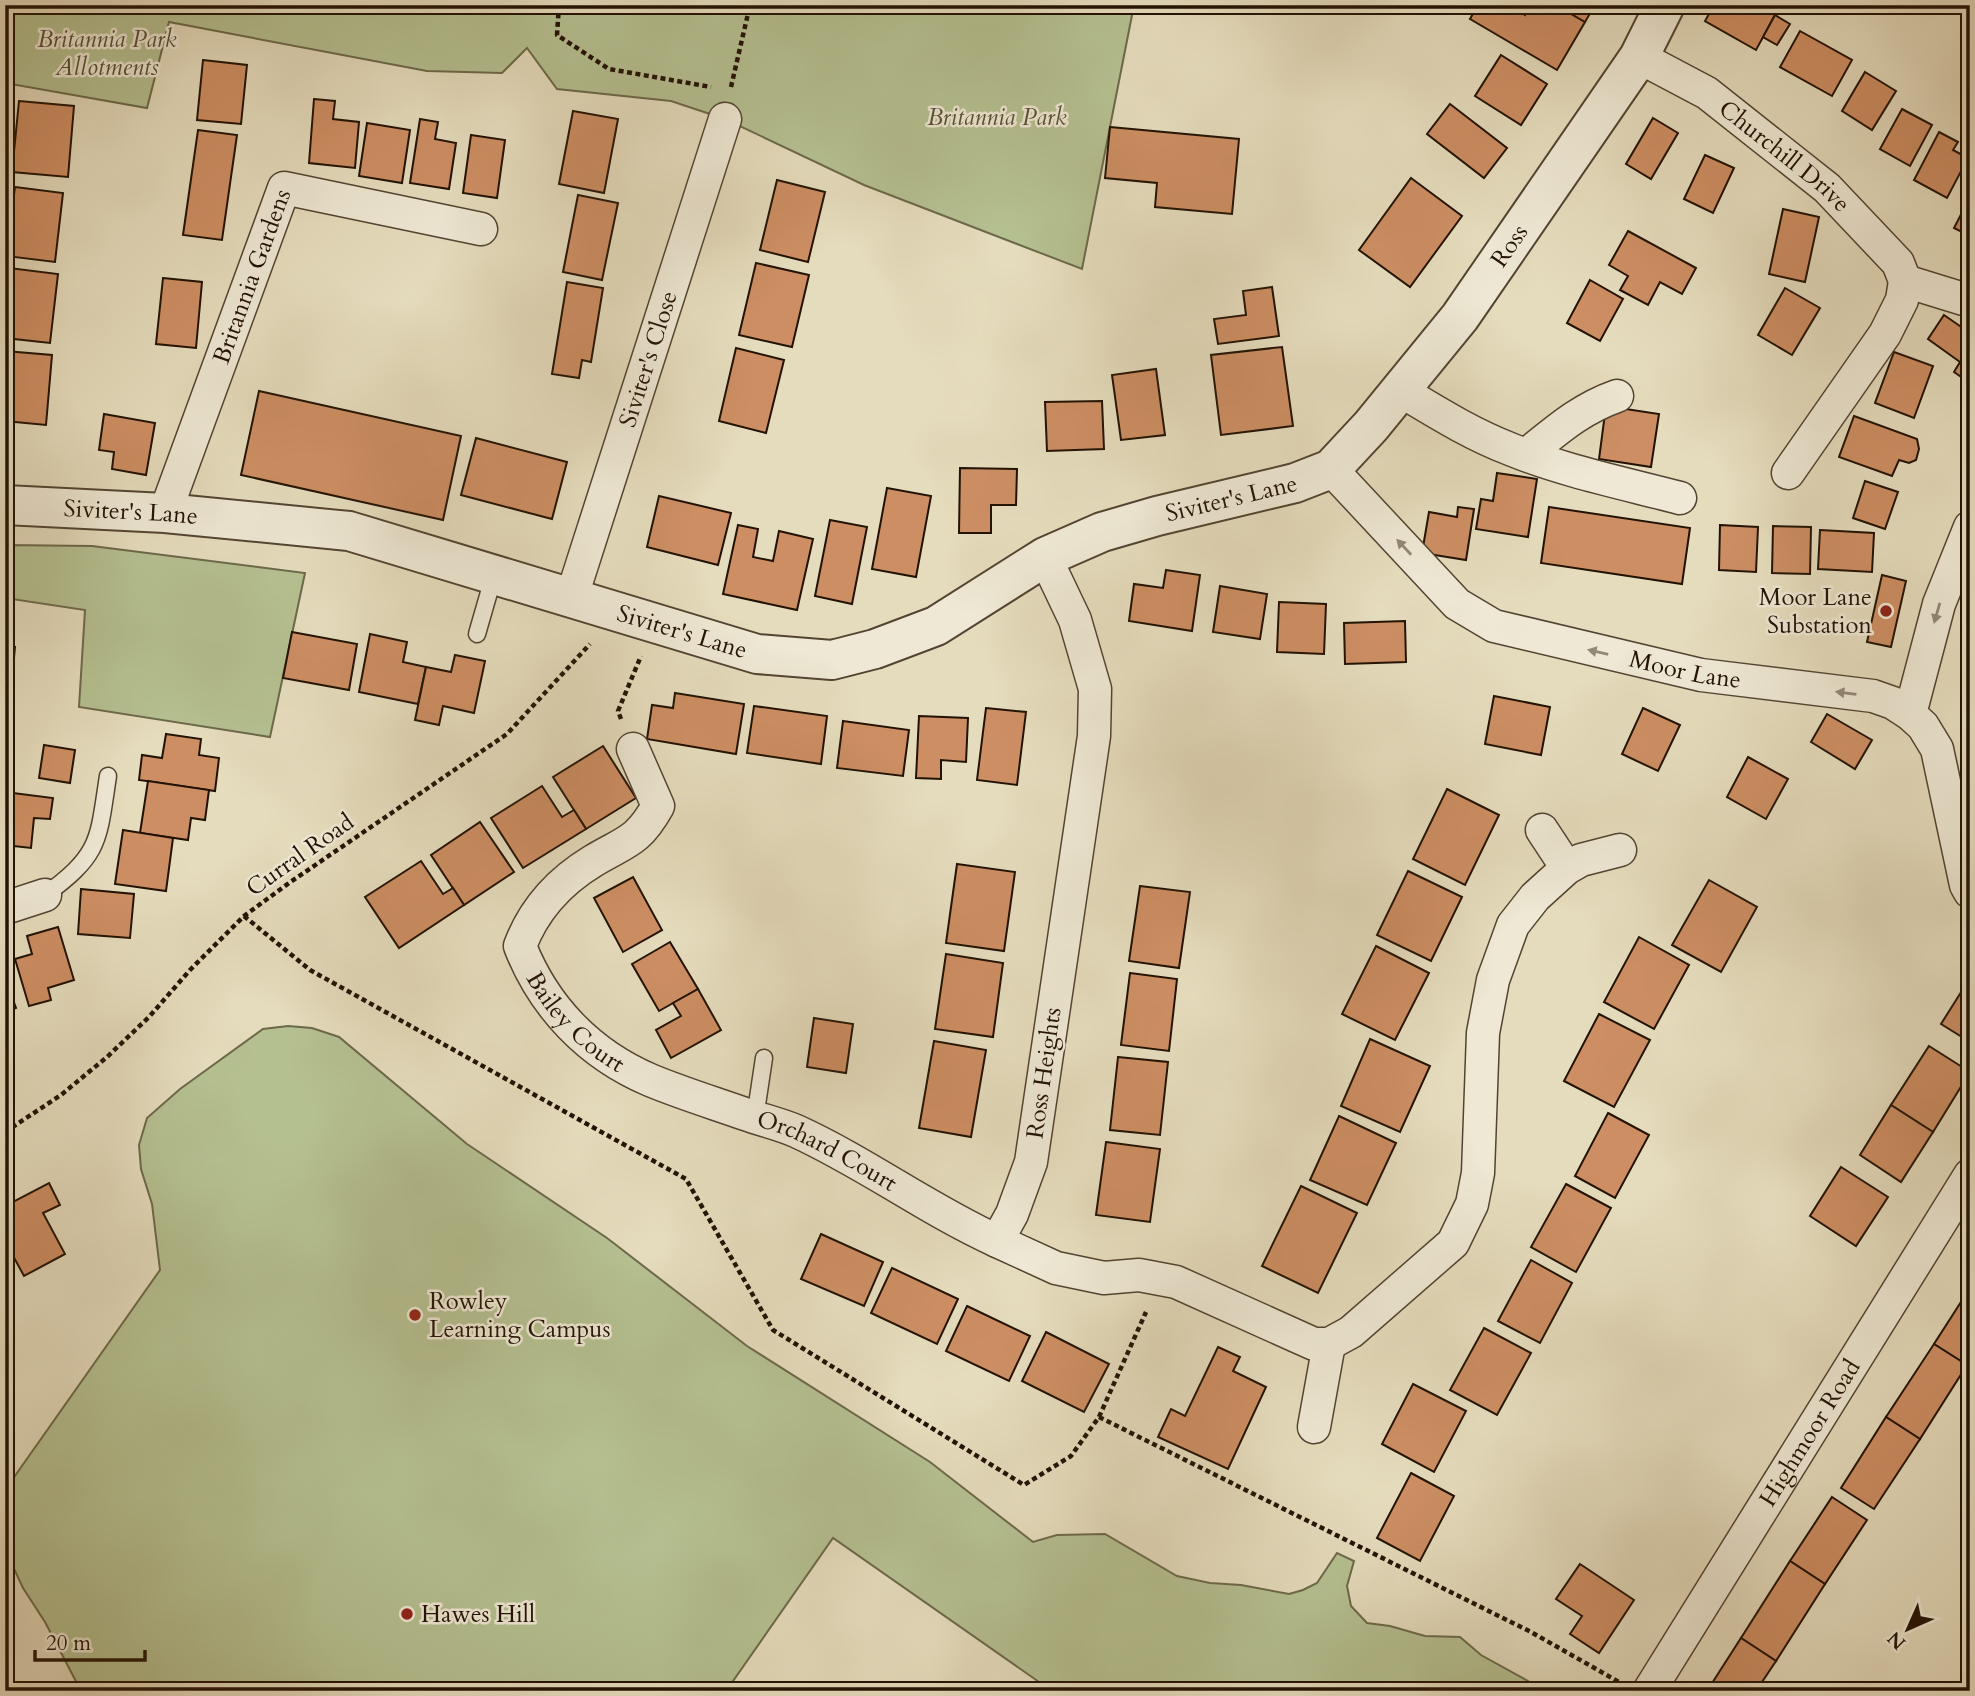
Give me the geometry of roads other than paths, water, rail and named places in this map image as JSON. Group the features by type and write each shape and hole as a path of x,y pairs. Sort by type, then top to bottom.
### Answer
{"street":[{"name":"Ross","path":"1331,469 1401,391 1461,317 1639,58 1665,5"},
{"name":"Churchill Drive","path":"1639,58 1707,93 1827,188 1898,263 1905,281"},
{"name":"Siviter's Close","path":"571,599 728,105"},
{"name":"Britannia Gardens","path":"165,513 284,188 481,229"},
{"path":"1788,473 1885,334 1902,300 1905,281 1970,301"},
{"path":"1401,391 1468,430 1526,455 1680,498"},
{"path":"1526,455 1576,415 1617,396"},
{"name":"Siviter's Lane","path":"5,505 165,513 349,530 757,654 832,660 875,649 936,626 1045,557 1102,532 1295,482 1331,469"},
{"name":"Moor Lane","path":"1331,469 1457,604 1494,626 1701,675 1872,696 1893,703 1910,713 1923,726 1937,749 1966,885 1970,892"},
{"path":"1910,713 1940,604 1970,527"},
{"name":"Ross Heights","path":"997,1241 1012,1214 1031,1162 1094,736 1095,689 1075,620 1045,557"},
{"name":"Bailey Court","path":"633,749 658,806 646,826 633,840 592,861 559,886 543,904 520,946 539,985 582,1038 648,1080"},
{"path":"1542,830 1567,868"},
{"path":"997,1241 1056,1268 1104,1278 1139,1275 1176,1282 1314,1345 1329,1344 1351,1332 1453,1243 1472,1204 1478,1173 1483,1033 1493,980 1513,925 1535,897 1567,868 1581,860 1620,850"},
{"path":"5,908 45,895"},
{"name":"Orchard Court","path":"648,1080 793,1130 839,1153 968,1228 997,1241"},
{"name":"Highmoor Road","path":"1636,1687 1970,1175"},
{"path":"1314,1427 1329,1344"}],"lane":[{"path":"477,634 494,575"},
{"path":"45,895 72,875 88,858 99,834 107,776"},
{"path":"755,1118 764,1058"}],"place":[{"name":"Moor Lane Substation","path":"1886,611"},
{"name":"Rowley Learning Campus","path":"415,1315"},
{"name":"Hawes Hill","path":"407,1614"}],"park label":[{"name":"Britannia Park Allotments","path":"107,53"},
{"name":"Britannia Park","path":"997,117"}]}
